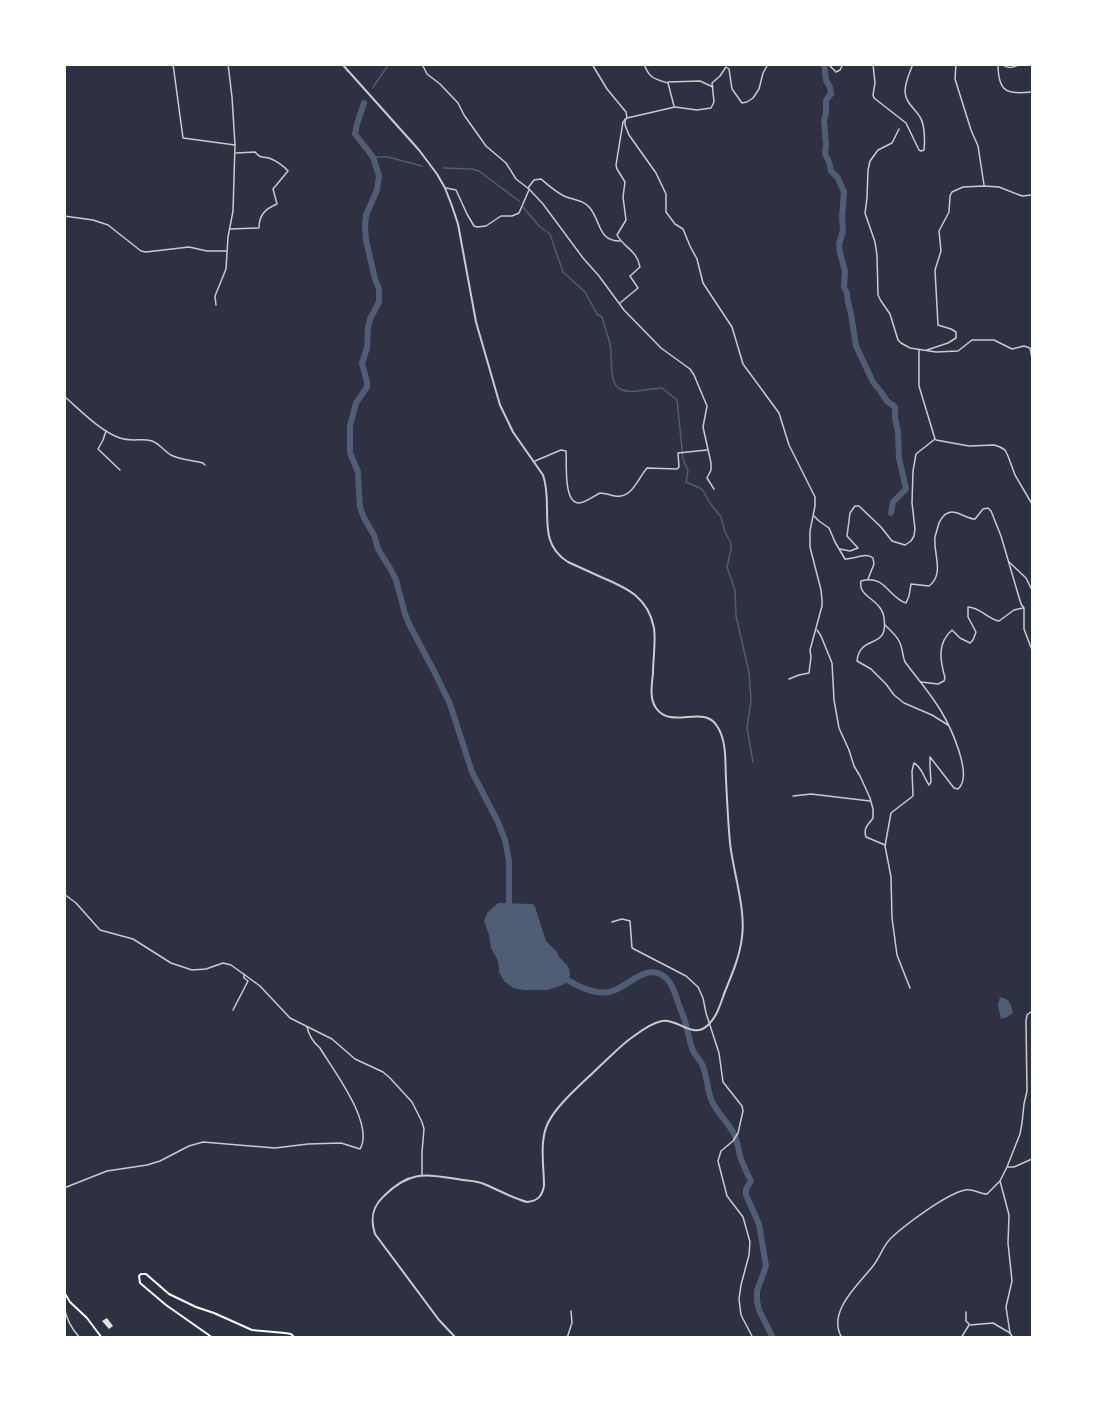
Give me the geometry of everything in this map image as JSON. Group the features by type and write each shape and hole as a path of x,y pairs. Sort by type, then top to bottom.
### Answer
{"main road":[{"path":"213,1338 166,1305 140,1283 138,1280 141,1274 150,1276 169,1294 196,1307 252,1330 291,1334 295,1338"},
{"path":"64,1292 102,1338"}],"street":[{"path":"173,64 183,138 235,145"},
{"path":"216,305 215,296 226,269 233,211 235,145 228,64"},
{"path":"342,64 419,150 445,188 458,224 476,322 500,405 513,432 534,461 546,483 547,529 551,544 558,555 568,562 626,588 639,597 647,609 653,622 655,636 651,695 655,707 668,717 709,719 715,722 721,733 731,848 740,903 742,937 734,969 715,1017 705,1028 696,1030 687,1029 665,1020 646,1028 629,1039 558,1108 547,1124 545,1133 544,1185 543,1193 538,1199 527,1203 482,1183 422,1175 403,1181 381,1198 373,1211 372,1224 375,1234 439,1320 456,1338"},
{"path":"422,64 427,74 458,103 486,146 506,163 516,179 543,204 619,304 661,348 690,369 707,406 703,427 711,463 711,470 707,478 714,489"},
{"path":"592,64 626,112 625,125 629,135 656,173 666,194 666,212 675,224 683,229 697,259 703,283 732,327 743,364 779,413 789,445 814,492 815,506 810,531 810,548 821,590 822,606 810,650 809,673 789,679"},
{"path":"644,64 652,78 668,83 700,81 713,87"},
{"path":"619,304 638,288 630,276 639,267 638,260 631,249 621,241 618,235 626,220 622,197 626,182 617,169 616,160 622,126 626,119 675,107 697,110 711,108 714,102 713,80 720,76 728,66 732,89 742,103 747,102 759,89 768,64"},
{"path":"828,64 836,72 843,64"},
{"path":"873,64 874,98 906,123 921,151 924,150 922,120 909,103 905,93 906,80 913,64"},
{"path":"956,64 955,79 978,146 984,186"},
{"path":"1020,64 1010,68 999,64 998,77 1003,88 1008,92 1032,92"},
{"path":"668,83 675,107"},
{"path":"899,129 892,143 872,155 868,170 865,213 876,248 878,295 890,314 898,340 906,346 936,352 958,351 972,340 994,340 1012,349 1024,346 1030,348 1032,358"},
{"path":"230,229 259,228 261,215 269,207 277,204 273,192 274,187 288,171 271,159 263,158 255,152 235,153"},
{"path":"445,188 456,190 467,214 477,227 486,226 501,216 519,213 528,189 534,180 541,179 565,196 585,203 590,207 606,237 616,242 621,241"},
{"path":"927,350 956,338 956,332 938,325 935,286 935,270 941,251 939,231 949,212 952,192 957,189 984,186 999,187 1022,196 1032,195"},
{"path":"64,216 108,225 146,252 189,247 207,251 227,251"},
{"path":"919,350 919,386 935,440"},
{"path":"64,396 80,412 122,439 155,442 171,455 205,465"},
{"path":"106,430 98,449 120,470"},
{"path":"840,549 850,551 858,548 847,536 850,513 855,506 859,506 892,541 905,545 911,541 915,529 912,503 914,462 916,454 935,440 969,447 994,445 1005,450 1015,475 1032,504"},
{"path":"534,461 561,450 566,451 567,488 572,501 581,503 603,492 617,496 630,492 647,468 673,469 679,467 678,453 707,450"},
{"path":"948,725 904,703 871,669 857,661 861,649 878,640 885,626 883,611 877,603 862,592 860,582 868,580 882,583 897,598 906,603 911,584 922,586 933,583 937,573 935,537 943,516 949,512 955,512 975,519 982,510 988,508 1001,536 1024,608 1024,629 1032,650"},
{"path":"814,514 829,528 845,559 864,555 870,555 873,558 874,564 868,580"},
{"path":"1008,562 1026,578 1032,590"},
{"path":"920,682 938,684 944,681 941,646 952,630 960,638 970,643 973,640 976,632 968,617 968,607 975,607 992,620 999,621 1014,610 1024,608"},
{"path":"885,626 900,642 903,657 941,711 964,772 962,787 954,788 930,757 931,782 929,785 919,766 914,763 913,796 891,813 889,818 885,845 891,877 892,918 897,955 910,988"},
{"path":"815,628 821,636 832,663 834,700 839,728 870,801 873,818 866,828 866,837 885,845"},
{"path":"793,796 811,794 870,801"},
{"path":"64,894 100,930 133,939 171,963 192,970 206,969 226,963 231,965 260,986 290,1018 332,1039 355,1059 383,1072 398,1085 419,1113 424,1129 422,1175"},
{"path":"612,922 622,919 630,921 632,948 681,973 698,987 719,1053 723,1082 741,1103 743,1111 738,1133 733,1141 721,1151 718,1161 727,1196 743,1217 750,1242 739,1299 741,1316 753,1338"},
{"path":"233,1010 248,981 244,978 244,973"},
{"path":"842,1338 837,1326 844,1301 873,1266 890,1239 943,1200 967,1190 987,1194 1000,1181 1022,1123 1027,1091 1026,1022 1027,1015 1032,1011"},
{"path":"64,1188 106,1171 154,1163 189,1146 203,1142 275,1148 341,1143 360,1149 364,1143 361,1120 357,1110 320,1048 308,1035 307,1026"},
{"path":"1027,1084 1032,1083"},
{"path":"1007,1167 1014,1167 1032,1159"},
{"path":"1000,1181 1009,1215 1008,1243 1012,1281 1006,1307 1010,1333"},
{"path":"73,1304 64,1307 67,1320 80,1338"},
{"path":"567,1337 572,1323 571,1311"},
{"path":"966,1312 966,1321 970,1325"},
{"path":"961,1338 970,1325 991,1323 1010,1333 1013,1338"}],"water":[{"path":"498,903 533,904 546,941 569,969 570,975 565,984 548,990 524,990 513,988 504,981 491,948 484,921 487,913"},
{"path":"1000,997 1009,1002 1013,1013 1001,1019 998,1005"}],"building":[{"path":"107,1318 113,1326 109,1329 102,1321"}],"waterway":[{"path":"373,87 389,64"},
{"path":"824,64 831,94 826,100 825,154 831,171 838,178 844,192 843,231 839,244 845,271 844,287 856,346 873,382 887,401 895,407 899,458 906,489 893,502 891,513"},
{"path":"364,103 355,134 373,157 379,176 377,190 366,215 365,226 366,240 379,289 379,302 368,328 367,348 362,363 367,387 356,403 350,426 350,453 358,472 360,507 364,518 396,580 410,626 450,704 472,772 505,840 509,861 510,909"},
{"path":"373,157 388,157 422,166"},
{"path":"443,168 479,171 519,201"},
{"path":"523,207 539,226 550,234 563,272 585,292 597,314 602,317 610,344 612,375 616,386 624,391 662,388 677,400 683,459 688,471 686,482 702,489 721,517 731,543 727,567 735,590 736,616 749,672 751,700 747,728 753,762"},
{"path":"562,977 584,989 603,993 615,990 640,975 653,972 665,977 672,986 693,1050 704,1068 711,1099 735,1137 741,1159 751,1181 746,1189 746,1195 759,1224 766,1266 757,1291 757,1301 773,1338"}]}
